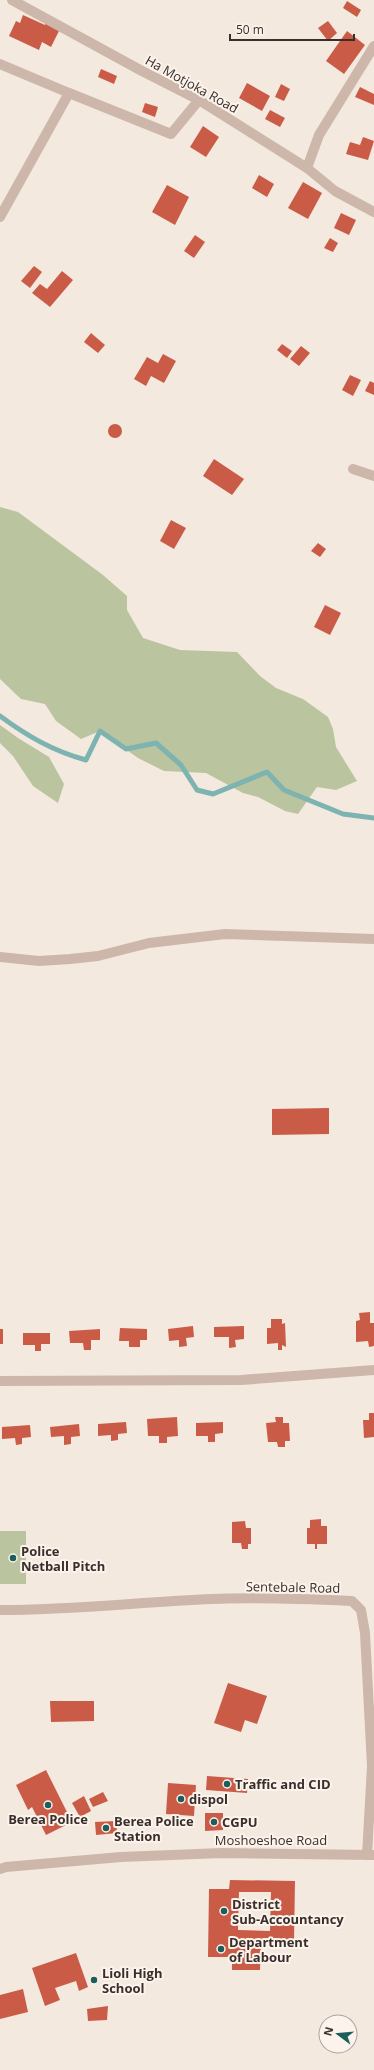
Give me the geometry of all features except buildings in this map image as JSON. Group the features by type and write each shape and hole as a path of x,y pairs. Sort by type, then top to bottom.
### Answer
{"street":[{"name":"Ha Motjoka Road","path":"12,0 142,71 199,100 307,168 335,191 374,212"},
{"path":"307,168 319,135 374,46"},
{"path":"0,64 171,134 199,100"},
{"path":"0,217 69,93"},
{"path":"353,469 374,476"},
{"path":"0,958 39,961 84,957 149,944 225,934 374,939"},
{"path":"0,953 11,958"},
{"path":"0,1381 241,1380 374,1370"},
{"name":"Sentebale Road","path":"0,1610 53,1610 212,1599 300,1598 352,1601 361,1610 365,1633 372,1766 370,1855"},
{"name":"Moshoeshoe Road","path":"3,1868 121,1857 222,1853 370,1855"},
{"path":"0,1858 3,1868"}],"green space":[{"path":"0,507 18,512 103,575 127,596 127,610 143,638 180,650 237,652 260,676 276,688 303,699 328,717 333,729 336,747 357,781 336,790 317,787 298,814 285,811 258,797 243,793 206,773 164,771 138,758 100,731 81,739 56,721 45,704 21,699 0,679"},
{"path":"0,725 49,757 64,784 58,803 33,786 13,756 0,743"},
{"name":"Police Netball Pitch","path":"0,1531 26,1531 26,1584 0,1584"}],"waterway":[{"path":"0,716 41,742 62,752 86,760 100,731 126,749 156,743 181,765 197,790 213,794 267,772 284,790 343,814 374,818"}],"place":[{"name":"Police Netball Pitch","path":"13,1558"},
{"name":"Traffic and CID","path":"227,1784"},
{"name":"dispol","path":"181,1799"},
{"name":"Berea Police","path":"48,1805"},
{"name":"CGPU","path":"214,1822"},
{"name":"Berea Police Station","path":"106,1828"},
{"name":"District Sub-Accountancy","path":"224,1911"},
{"name":"Department of Labour","path":"221,1949"},
{"name":"Lioli High School","path":"94,1980"}]}
